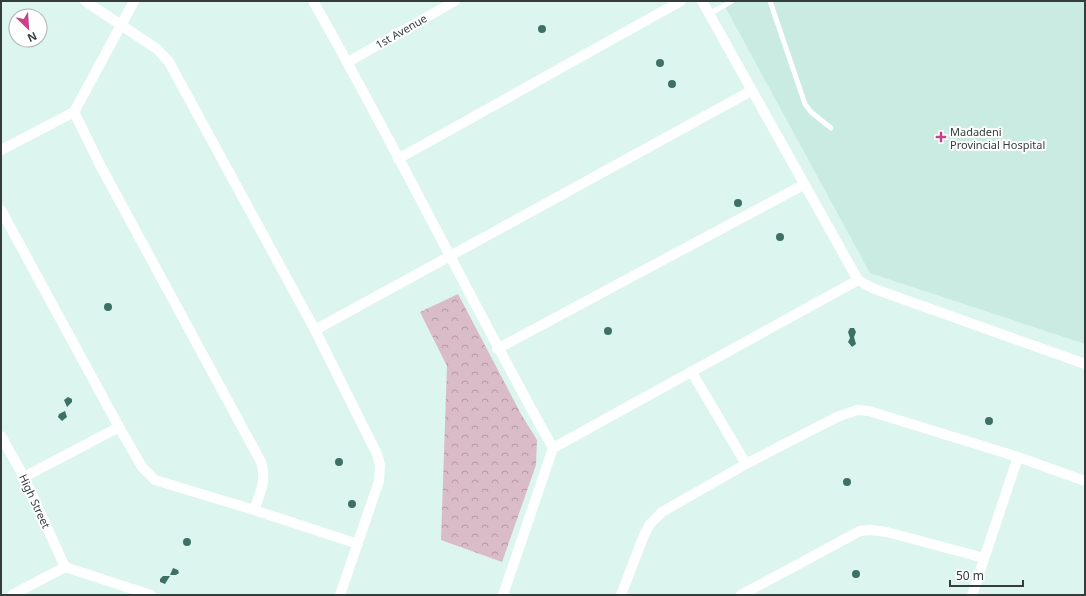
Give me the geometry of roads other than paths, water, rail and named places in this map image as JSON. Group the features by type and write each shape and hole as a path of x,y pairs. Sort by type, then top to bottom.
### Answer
{"street":[{"path":"85,1 157,49 169,62 315,330 377,454 380,465 379,481 340,595"},
{"path":"1,150 74,112 134,1"},
{"path":"313,1 348,62 497,349 553,448"},
{"name":"1st Avenue","path":"348,62 455,1"},
{"path":"398,159 681,1"},
{"path":"702,1 858,280 872,288 1085,364"},
{"path":"315,330 450,258 751,91"},
{"path":"74,112 100,165 261,462 264,470 264,482 254,510"},
{"path":"497,349 805,184"},
{"path":"1,210 119,427 142,467 155,480 358,544"},
{"path":"503,595 553,448 858,280"},
{"path":"691,371 746,464"},
{"path":"622,595 650,524 662,512 746,464 837,417 857,410 869,411 1018,457 1085,481"},
{"path":"24,477 119,427"},
{"name":"High Street","path":"1,436 24,477 65,567"},
{"path":"972,595 1018,457"},
{"path":"741,595 860,531 870,530 887,532 984,558"},
{"path":"12,595 65,567 151,595"}],"lane":[{"path":"709,14 732,1"},
{"path":"770,1 805,104 811,112 830,128"}],"place":[{"name":"Madadeni Provincial Hospital","path":"941,137"}]}
